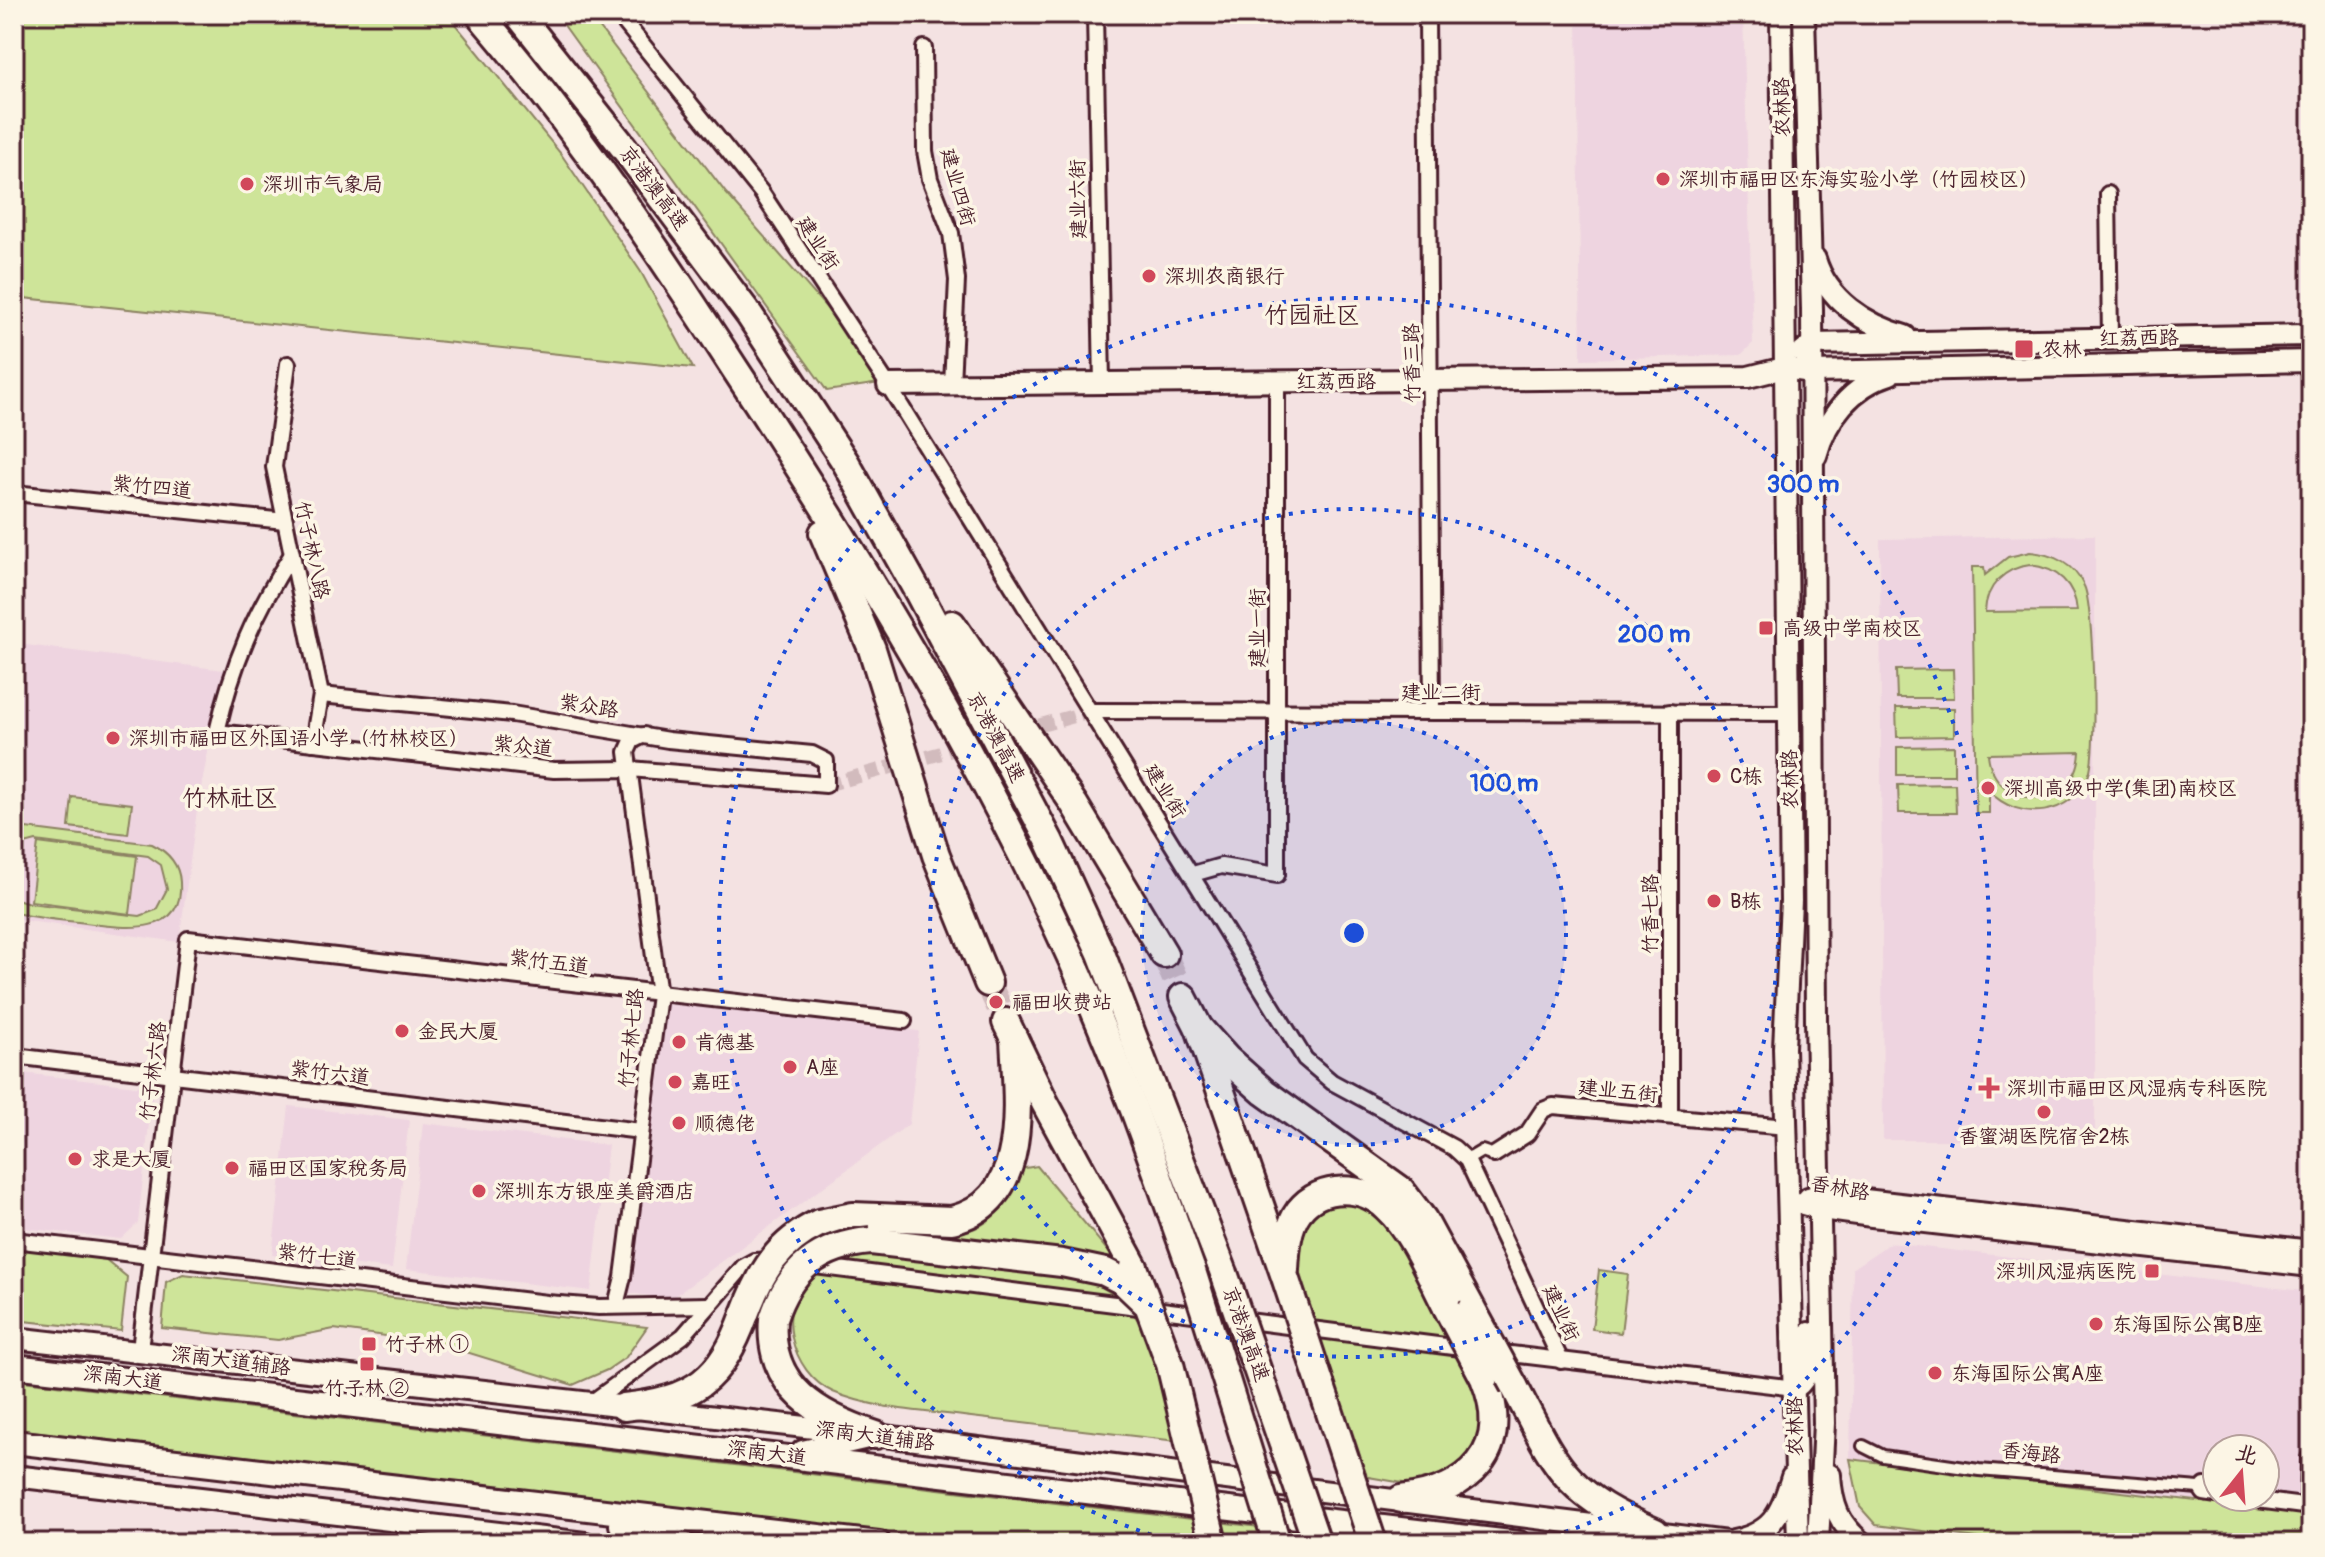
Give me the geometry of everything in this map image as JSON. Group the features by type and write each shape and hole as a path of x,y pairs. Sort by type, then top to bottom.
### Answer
{"highway":[{"name":"京港澳高速","path":"479,14 569,127 770,422 899,634 1034,882 1094,1010 1192,1271 1233,1391 1277,1543"},
{"name":"京港澳高速","path":"518,14 733,293 846,463 1049,840 1101,953 1224,1273 1317,1543"},
{"path":"770,422 825,537 872,649 936,855 988,983"},
{"path":"846,463 1074,804 1164,954"},
{"path":"1183,997 1199,1028 1373,1543"},
{"path":"1199,1028 1227,1059 1264,1092 1401,1190 1423,1219 1460,1308 1490,1393 1492,1423 1478,1465 1465,1480 1449,1489 1401,1499"},
{"path":"624,1407 664,1402 699,1386 728,1356 757,1281 774,1255 800,1232 819,1223 853,1216 952,1220 966,1217 990,1200 1007,1174 1015,1138 1010,1030 1134,1267 1155,1320 1191,1442 1213,1543"},
{"path":"1285,1277 1288,1237 1299,1211 1322,1195 1338,1190 1371,1196 1393,1214 1460,1308 1514,1386 1552,1459 1572,1486 1597,1505 1655,1532"},
{"path":"876,1435 826,1414 797,1393 773,1351 773,1319 789,1282 814,1256 832,1248 871,1241 1047,1261 1105,1272 1136,1290 1155,1320"}],"main road":[{"name":"农林路","path":"1781,14 1791,901 1784,1048 1798,1543"},
{"name":"农林路","path":"1804,14 1812,344 1824,1423 1818,1543"},
{"path":"1809,238 1827,286 1862,319 1902,336 1932,341"},
{"name":"红荔西路","path":"1784,368 1812,344 2308,334"},
{"path":"2278,361 2311,367"},
{"name":"红荔西路","path":"888,385 1748,377 1784,368 1812,372 2311,361"},
{"path":"1812,471 1832,419 1848,399 1874,379 1918,369"},
{"path":"1795,1388 1805,1378 1808,1369 1808,1228 1821,1202"},
{"name":"深南大道辅路","path":"14,1338 876,1435 1732,1543"},
{"name":"深南大道","path":"14,1366 1519,1543"},
{"path":"1824,1423 1833,1509 1840,1522 1862,1543"},
{"path":"778,1454 876,1435"},
{"path":"14,1442 879,1543"},
{"path":"1732,1543 1749,1538 1780,1514 1796,1466"},
{"path":"14,1476 585,1543"},
{"path":"554,1507 683,1543"}],"street":[{"name":"建业街","path":"618,14 761,192 888,385 1193,874 1298,1049 1313,1068 1332,1082 1454,1148 1467,1160 1561,1361 1795,1388"},
{"name":"建业六街","path":"1095,14 1102,383"},
{"name":"竹香三路","path":"1427,14 1432,712"},
{"name":"建业四街","path":"924,48 925,151 930,179 951,233 957,280 952,384"},
{"path":"2108,194 2110,338"},
{"name":"竹子林八路","path":"288,364 274,467 321,695 313,743"},
{"name":"建业一街","path":"1193,874 1221,866 1277,875 1277,381"},
{"name":"紫竹四道","path":"14,493 285,521"},
{"name":"紫众道","path":"292,554 257,609 228,685 217,732 554,770 630,769 826,785"},
{"name":"紫众路","path":"321,695 512,714 668,740 812,754 826,761 826,785"},
{"name":"建业二街","path":"1092,711 1789,713"},
{"name":"竹香七路","path":"1670,712 1670,1116"},
{"name":"竹子林七路","path":"616,1305 622,1285 659,995 627,752 632,741 644,735"},
{"name":"紫竹五道","path":"188,939 904,1021"},
{"name":"竹子林六路","path":"140,1350 188,939"},
{"name":"紫竹六道","path":"14,1056 641,1131"},
{"name":"建业五街","path":"1467,1160 1482,1151 1494,1155 1527,1134 1543,1110 1553,1106 1787,1127"},
{"name":"香林路","path":"1789,1201 1821,1202 2028,1230 2311,1250"},
{"name":"香林路","path":"2079,1233 2311,1267"},
{"name":"紫竹七道","path":"14,1240 547,1303 709,1305"},
{"path":"591,1403 683,1336 743,1267 767,1259 1561,1361"},
{"name":"香海路","path":"1863,1446 1883,1456 1979,1470 2199,1488"},
{"path":"2281,1500 2308,1502 2311,1459"}],"shaded area":[{"name":"深圳市福田区东海实验小学（竹园校区）","path":"1577,14 1743,14 1753,343 1741,355 1581,359"},
{"name":"深圳高级中学(集团)南校区","path":"2095,535 2095,1140 1883,1140 1880,539"},
{"name":"深圳市福田区外国语小学（竹林校区）","path":"18,644 224,670 198,803 179,942 14,919 14,673"},
{"path":"666,1004 919,1031 909,1124 671,1299 629,1293"},
{"path":"14,1072 153,1088 138,1223 121,1239 14,1227"},
{"path":"289,1106 409,1120 392,1269 272,1255"},
{"path":"423,1123 608,1145 591,1291 406,1269"},
{"path":"1890,1243 2311,1292 2311,1515 2281,1511 2281,1433 2201,1433 2201,1502 1850,1459 1853,1268"}],"green space":[{"path":"14,14 447,14 561,154 641,272 693,368 14,297"},
{"path":"556,14 589,14 726,193 838,321 880,383 827,391"},
{"path":"2030,552 2055,558 2069,566 2084,586 2092,649 2094,711 2091,761 2089,774 2081,788 2058,807 2044,811 2015,808 1989,791 1989,813 1976,813 1972,567 1984,567 1985,575 2008,557","holes":["2030,565 2048,570 2063,579 2073,593 2077,611 1985,612 1989,594 1998,580 2012,570","2080,752 2075,772 2065,786 2051,795 2035,798 2019,795 2004,787 1994,773 1988,754"]},
{"path":"1953,669 1954,698 1897,698 1896,670"},
{"path":"1896,708 1954,708 1954,736 1897,737"},
{"path":"1954,746 1954,775 1897,775 1897,747"},
{"path":"1955,784 1956,813 1899,813 1898,785"},
{"path":"72,797 132,804 128,834 69,827"},
{"path":"26,828 152,844 175,864 180,882 178,901 171,914 159,922 144,926 109,926 16,913 14,898 29,903 140,916 156,910 167,889 161,865 148,856 36,841 14,847 14,832"},
{"path":"38,843 137,856 130,914 31,901"},
{"path":"1037,1166 1122,1268 915,1236 954,1234 982,1225 1003,1205 1020,1169"},
{"path":"1348,1201 1377,1214 1409,1252 1475,1384 1484,1425 1472,1465 1414,1485 1363,1476 1291,1257 1308,1218 1323,1207"},
{"path":"14,1248 105,1259 127,1277 121,1331 14,1320"},
{"path":"867,1252 1080,1277 1106,1289 1125,1304 1140,1322 1151,1343 1177,1441 901,1409 849,1398 818,1383 806,1370 792,1338 792,1303 799,1287 817,1269"},
{"path":"1599,1270 1628,1274 1621,1333 1592,1329"},
{"path":"183,1274 647,1327 626,1357 607,1370 573,1385 437,1343 334,1329 278,1340 162,1328 166,1282"},
{"path":"14,1380 1396,1543 975,1543 14,1429"},
{"path":"1850,1459 2201,1502 2201,1513 2281,1511 2311,1515 2311,1543 2141,1543 2070,1534 2017,1543 1876,1525 1860,1507"}],"tunnel":[{"path":"1019,731 1092,711"},
{"path":"826,785 999,737"},
{"path":"1164,954 1183,997"},
{"path":"988,983 1006,1022"}],"place":[{"name":"深圳市福田区东海实验小学（竹园校区）","path":"1663,179"},
{"name":"深圳市气象局","path":"247,184"},
{"name":"深圳农商银行","path":"1149,276"},
{"name":"农林","path":"2024,349"},
{"name":"高级中学南校区","path":"1766,628"},
{"name":"深圳市福田区外国语小学（竹林校区）","path":"113,738"},
{"name":"C栋","path":"1714,776"},
{"name":"深圳高级中学(集团)南校区","path":"1988,788"},
{"name":"B栋","path":"1714,901"},
{"name":"福田收费站","path":"996,1002"},
{"name":"金民大厦","path":"402,1031"},
{"name":"肯德基","path":"679,1042"},
{"name":"A座","path":"790,1067"},
{"name":"嘉旺","path":"675,1082"},
{"name":"深圳市福田区风湿病专科医院","path":"1989,1088"},
{"name":"香蜜湖医院宿舍2栋","path":"2044,1112"},
{"name":"顺德佬","path":"679,1123"},
{"name":"求是大厦","path":"75,1159"},
{"name":"福田区国家税务局","path":"232,1168"},
{"name":"深圳东方银座美爵酒店","path":"479,1191"},
{"name":"深圳风湿病医院","path":"2152,1271"},
{"name":"东海国际公寓B座","path":"2096,1324"},
{"name":"竹子林 ①","path":"369,1344"},
{"name":"竹子林 ②","path":"367,1364"},
{"name":"东海国际公寓A座","path":"1935,1373"}],"district":[{"name":"竹园社区","path":"1312,315"},
{"name":"竹林社区","path":"230,798"}]}
